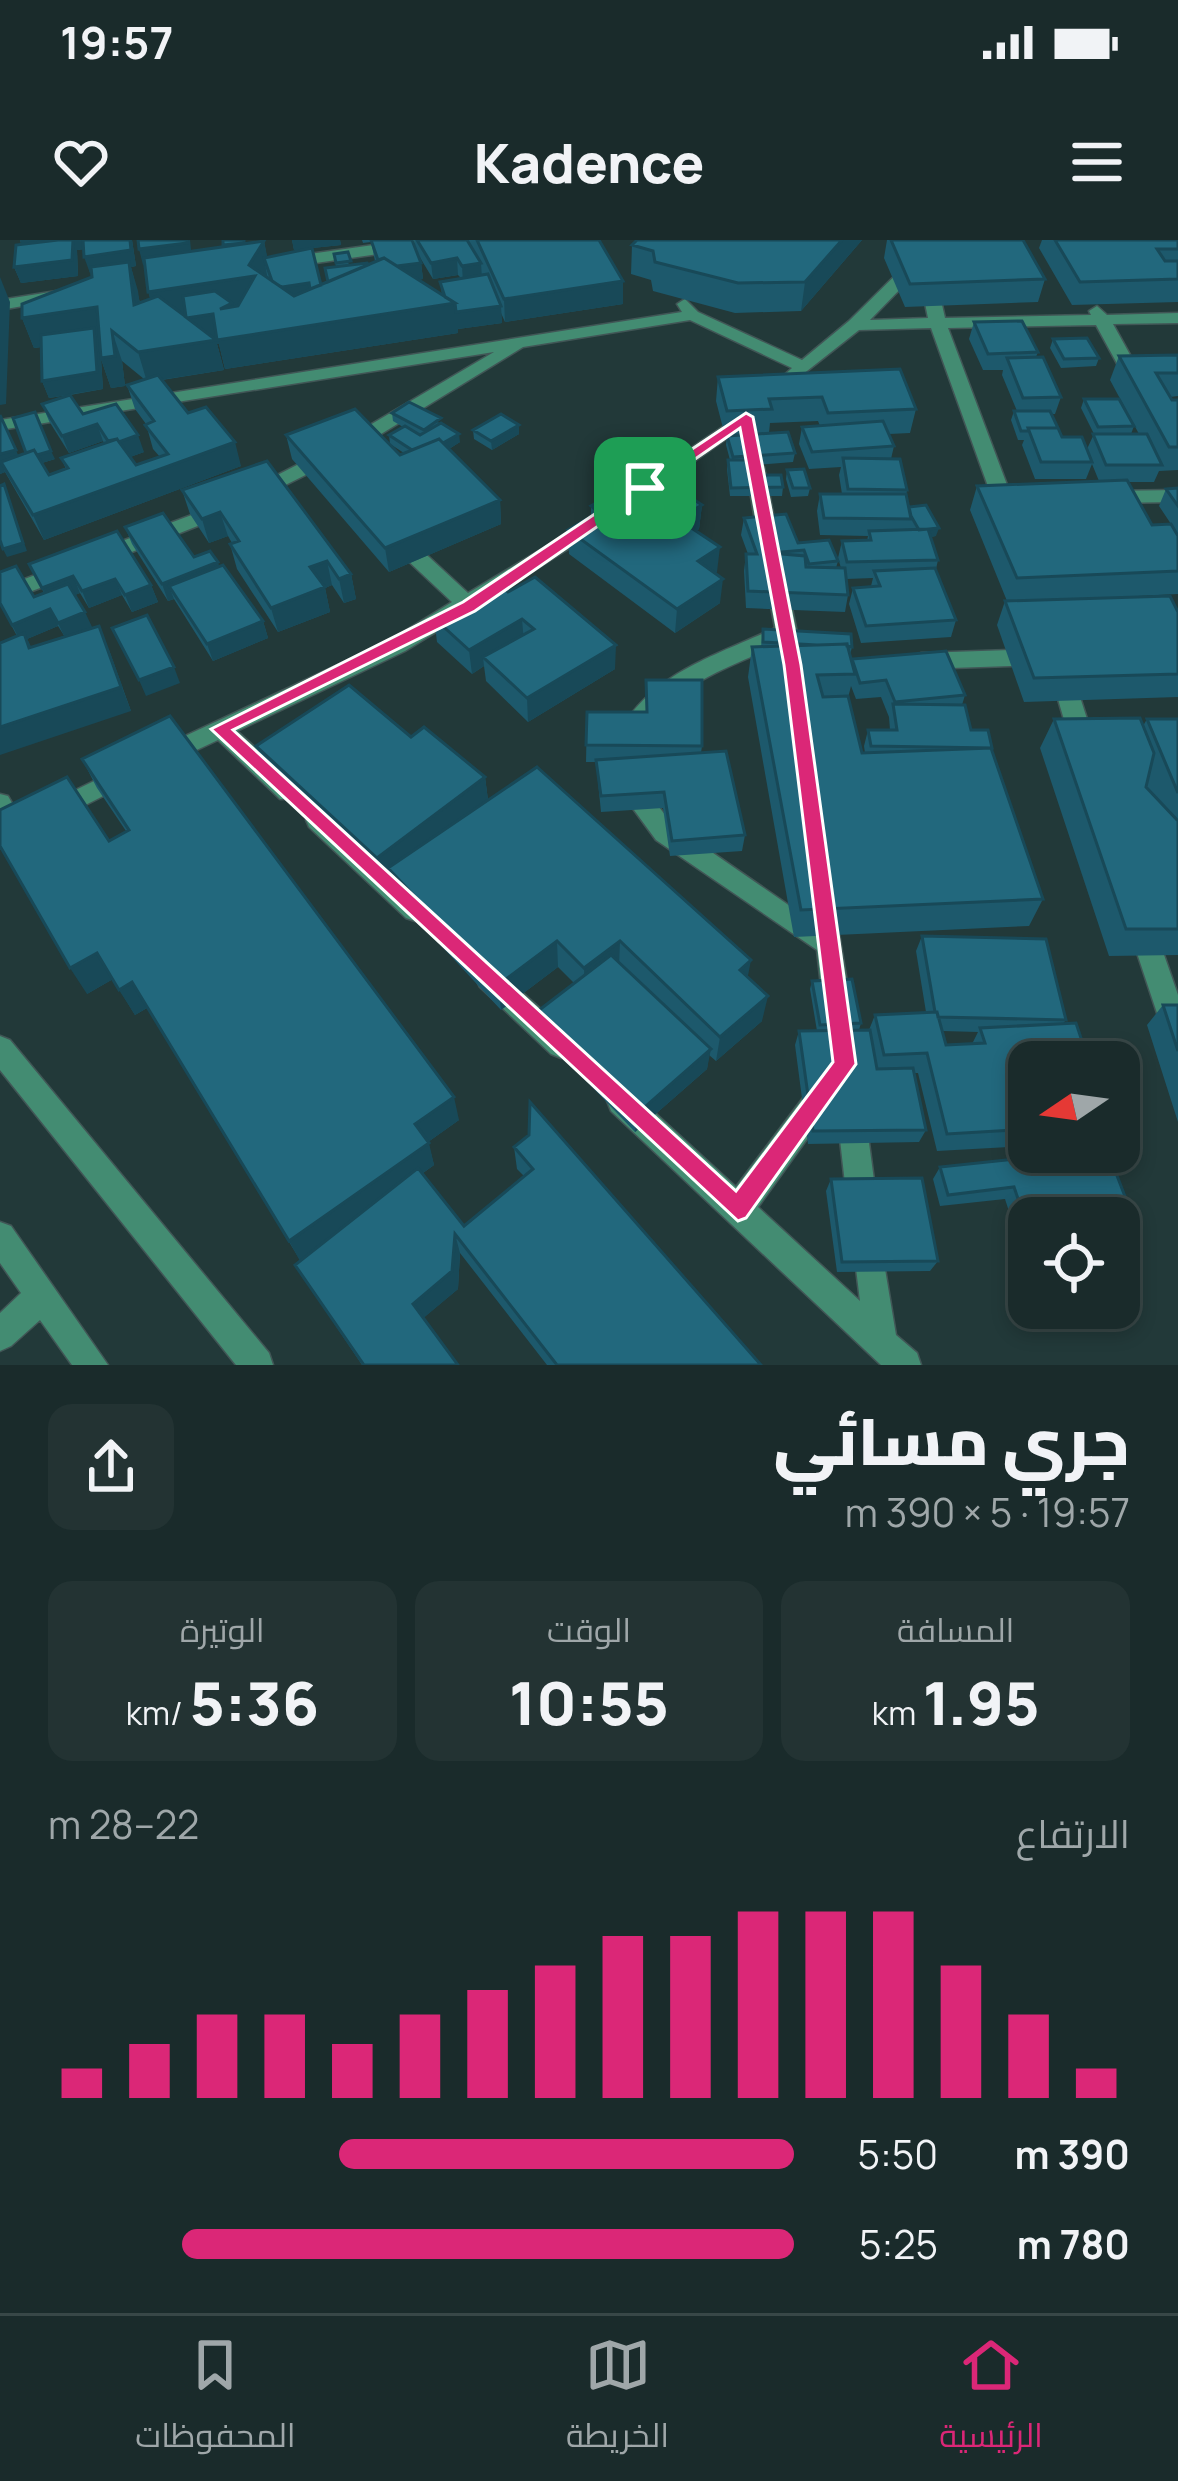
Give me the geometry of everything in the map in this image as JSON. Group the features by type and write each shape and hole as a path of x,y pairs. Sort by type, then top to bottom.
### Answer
{"street":[{"path":"253,268 441,240"},
{"path":"932,247 937,321 1015,498 1017,543"},
{"path":"0,803 8,833 469,607 746,417 855,325 932,247"},
{"path":"669,280 692,314 804,367"},
{"path":"64,286 65,319"},
{"path":"0,305 64,286 88,292"},
{"path":"1091,300 1145,398"},
{"path":"0,425 692,314"},
{"path":"855,325 1178,318"},
{"path":"0,596 232,506 316,463 525,340"},
{"path":"70,388 71,412"},
{"path":"746,417 786,632 801,673"},
{"path":"316,463 333,479"},
{"path":"1091,497 1178,496"},
{"path":"384,527 469,607"},
{"path":"786,632 654,698 632,724 621,756 627,787 665,833 829,947"},
{"path":"902,662 1053,649 1088,727 1092,772"},
{"path":"220,729 905,1365"},
{"path":"820,877 881,1342"},
{"path":"1136,908 1168,976 1178,1034"},
{"path":"0,1049 257,1365"},
{"path":"738,1209 844,1064"},
{"path":"0,1237 92,1365"},
{"path":"0,1335 41,1297"}],"building":[{"path":"73,240 72,260 14,267 16,245"},
{"path":"83,240 130,240 131,250 84,257"},
{"path":"138,240 187,240 187,243 139,249"},
{"path":"371,240 412,240 421,263 397,266 384,258 378,260"},
{"path":"417,240 467,240 481,263 462,266 457,258 431,263"},
{"path":"477,240 599,240 623,281 504,299"},
{"path":"637,240 842,240 805,282 738,283 655,262 653,251 632,245"},
{"path":"891,240 1023,240 1045,279 910,284"},
{"path":"1055,240 1178,240 1178,249 1157,249 1165,261 1178,261 1178,279 1080,282"},
{"path":"264,241 249,265 294,296 384,258 455,303 217,340 213,314 187,318 216,340 138,352 112,331 115,356 101,358 97,307 22,318 22,304 92,277 91,267 129,262 134,305 158,296 186,317 183,296 215,291 232,303 220,309 238,306 255,276 148,292 144,258"},
{"path":"312,248 321,285 283,288 272,281 264,258"},
{"path":"348,252 351,261 336,263 334,254"},
{"path":"368,265 328,282 325,268"},
{"path":"488,274 501,306 456,312 440,282"},
{"path":"1022,321 1038,352 988,354 974,322"},
{"path":"94,328 97,372 42,381 41,335"},
{"path":"1087,338 1099,358 1064,359 1053,339"},
{"path":"1178,355 1178,373 1156,373 1172,400 1178,400 1178,447 1169,447 1119,356"},
{"path":"1043,357 1061,397 1023,398 1007,358"},
{"path":"900,369 916,409 828,413 822,397 769,399 772,409 727,411 718,377"},
{"path":"158,375 188,413 206,407 235,442 33,515 1,462 34,450 49,475 68,468 61,458 117,439 136,465 168,454 145,425 154,421 127,385"},
{"path":"70,395 83,414 116,404 138,435 108,441 97,424 62,436 42,404"},
{"path":"1084,399 1119,399 1134,426 1098,427"},
{"path":"409,402 441,418 424,430 392,413"},
{"path":"355,409 400,455 439,439 500,500 385,548 286,435"},
{"path":"1014,411 1050,411 1058,428 1021,431"},
{"path":"35,412 51,451 37,455 34,450 26,453 13,418"},
{"path":"501,414 519,425 491,441 473,430"},
{"path":"0,415 16,450 0,454"},
{"path":"883,421 894,446 812,452 802,427"},
{"path":"441,423 459,434 412,450 389,435 405,426 420,435"},
{"path":"1028,428 1058,428 1062,437 1082,437 1092,462 1041,462"},
{"path":"788,432 795,453 733,457 727,436"},
{"path":"1093,434 1147,434 1162,465 1106,465"},
{"path":"843,458 900,459 907,490 848,489"},
{"path":"728,460 756,460 758,475 781,475 783,487 731,488"},
{"path":"267,461 351,574 339,579 327,561 310,567 325,587 271,608 230,544 239,541 220,512 202,519 182,490"},
{"path":"804,469 810,488 793,488 787,470"},
{"path":"651,471 702,505 678,519 720,547 698,561 723,579 677,609 568,530 599,512 591,506"},
{"path":"1127,480 1152,525 1171,524 1178,536 1178,571 1017,578 977,486"},
{"path":"4,484 23,543 3,549 0,486"},
{"path":"1178,488 1178,506 1166,489"},
{"path":"820,494 906,494 911,519 824,518"},
{"path":"926,505 939,528 919,530 911,516 909,507"},
{"path":"163,513 194,557 210,551 218,562 162,584 125,527"},
{"path":"786,514 798,543 829,540 838,561 809,564 804,550 770,553 805,556 806,567 845,568 848,595 748,591 746,554 757,554 744,518"},
{"path":"928,529 938,560 847,562 842,541 871,540 869,531"},
{"path":"117,531 151,585 125,595 115,579 82,591 73,576 42,588 29,564"},
{"path":"223,565 263,621 207,644 169,586"},
{"path":"16,566 34,597 68,584 85,612 58,623 50,609 12,625 0,603 0,572"},
{"path":"935,568 956,620 866,626 853,588 880,586 874,571"},
{"path":"535,577 616,645 527,698 483,657 534,629 522,619 469,650 434,618 498,583 508,592"},
{"path":"1170,596 1178,612 1178,674 1034,678 1005,601"},
{"path":"147,615 174,667 139,680 112,628"},
{"path":"99,626 121,687 0,727 0,643 24,633 29,648"},
{"path":"763,629 851,634 852,647 763,642"},
{"path":"847,644 855,674 817,675 823,697 848,696 862,753 991,748 1043,899 801,910 752,647"},
{"path":"946,651 965,695 895,702 886,680 860,683 852,659"},
{"path":"646,680 702,680 702,746 586,745 587,712 647,712"},
{"path":"349,685 411,737 424,727 485,777 377,858 256,746"},
{"path":"893,704 965,705 971,730 988,730 992,748 871,746 868,730 897,730"},
{"path":"170,716 454,1097 415,1124 429,1143 289,1241 132,982 119,990 97,953 70,968 0,846 0,810 67,777 109,841 129,830 82,759"},
{"path":"1140,718 1154,753 1146,787 1178,821 1178,929 1126,929 1054,719"},
{"path":"1147,719 1178,719 1178,793"},
{"path":"726,751 745,835 672,841 664,792 601,796 596,760"},
{"path":"537,767 751,960 740,970 768,996 720,1037 620,941 584,968 557,941 498,985 388,868"},
{"path":"922,936 1046,939 1066,1020 938,1017"},
{"path":"611,955 711,1049 637,1114 538,1011"},
{"path":"852,979 861,1023 820,1025 812,981"},
{"path":"1163,1005 1178,1005 1178,1051"},
{"path":"937,1012 946,1045 985,1043 980,1028 1076,1023 1082,1041 1008,1041 1008,1130 947,1134 927,1053 884,1055 875,1015"},
{"path":"870,1030 877,1069 913,1068 926,1130 813,1131 799,1031"},
{"path":"530,1102 761,1365 557,1365 455,1234 452,1271 413,1304 458,1365 364,1365 295,1265 418,1168 464,1226 533,1169 514,1147 529,1135"},
{"path":"1008,1160 1008,1173 1116,1173 1125,1197 1017,1197 1014,1187 948,1195 940,1167"},
{"path":"922,1178 938,1261 842,1262 831,1179"}],"route":[{"path":"746,417 793,665 844,1064 738,1209 220,729 469,607 645,488 746,417"}]}
